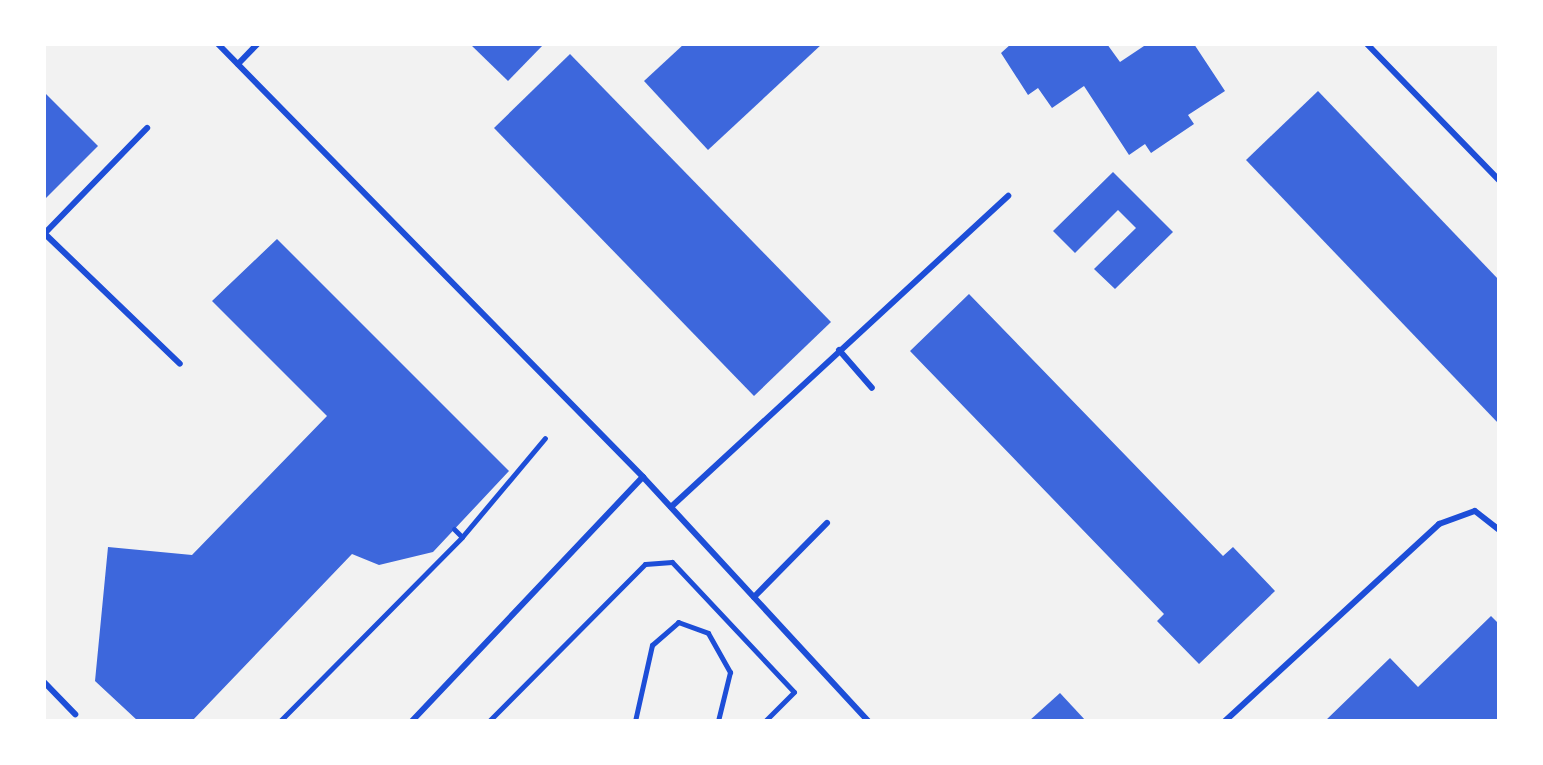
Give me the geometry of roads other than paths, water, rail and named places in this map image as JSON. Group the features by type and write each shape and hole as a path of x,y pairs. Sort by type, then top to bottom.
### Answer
{"lane":[{"path":"218,44 643,477 868,721"},
{"path":"238,64 257,44"},
{"path":"1367,44 1499,180"},
{"path":"147,128 44,234 180,364"},
{"path":"671,507 1008,196"},
{"path":"839,350 872,388"},
{"path":"412,721 643,477"},
{"path":"1225,721 1439,524 1475,511 1499,530"},
{"path":"754,597 827,523"},
{"path":"44,682 75,714"}]}
